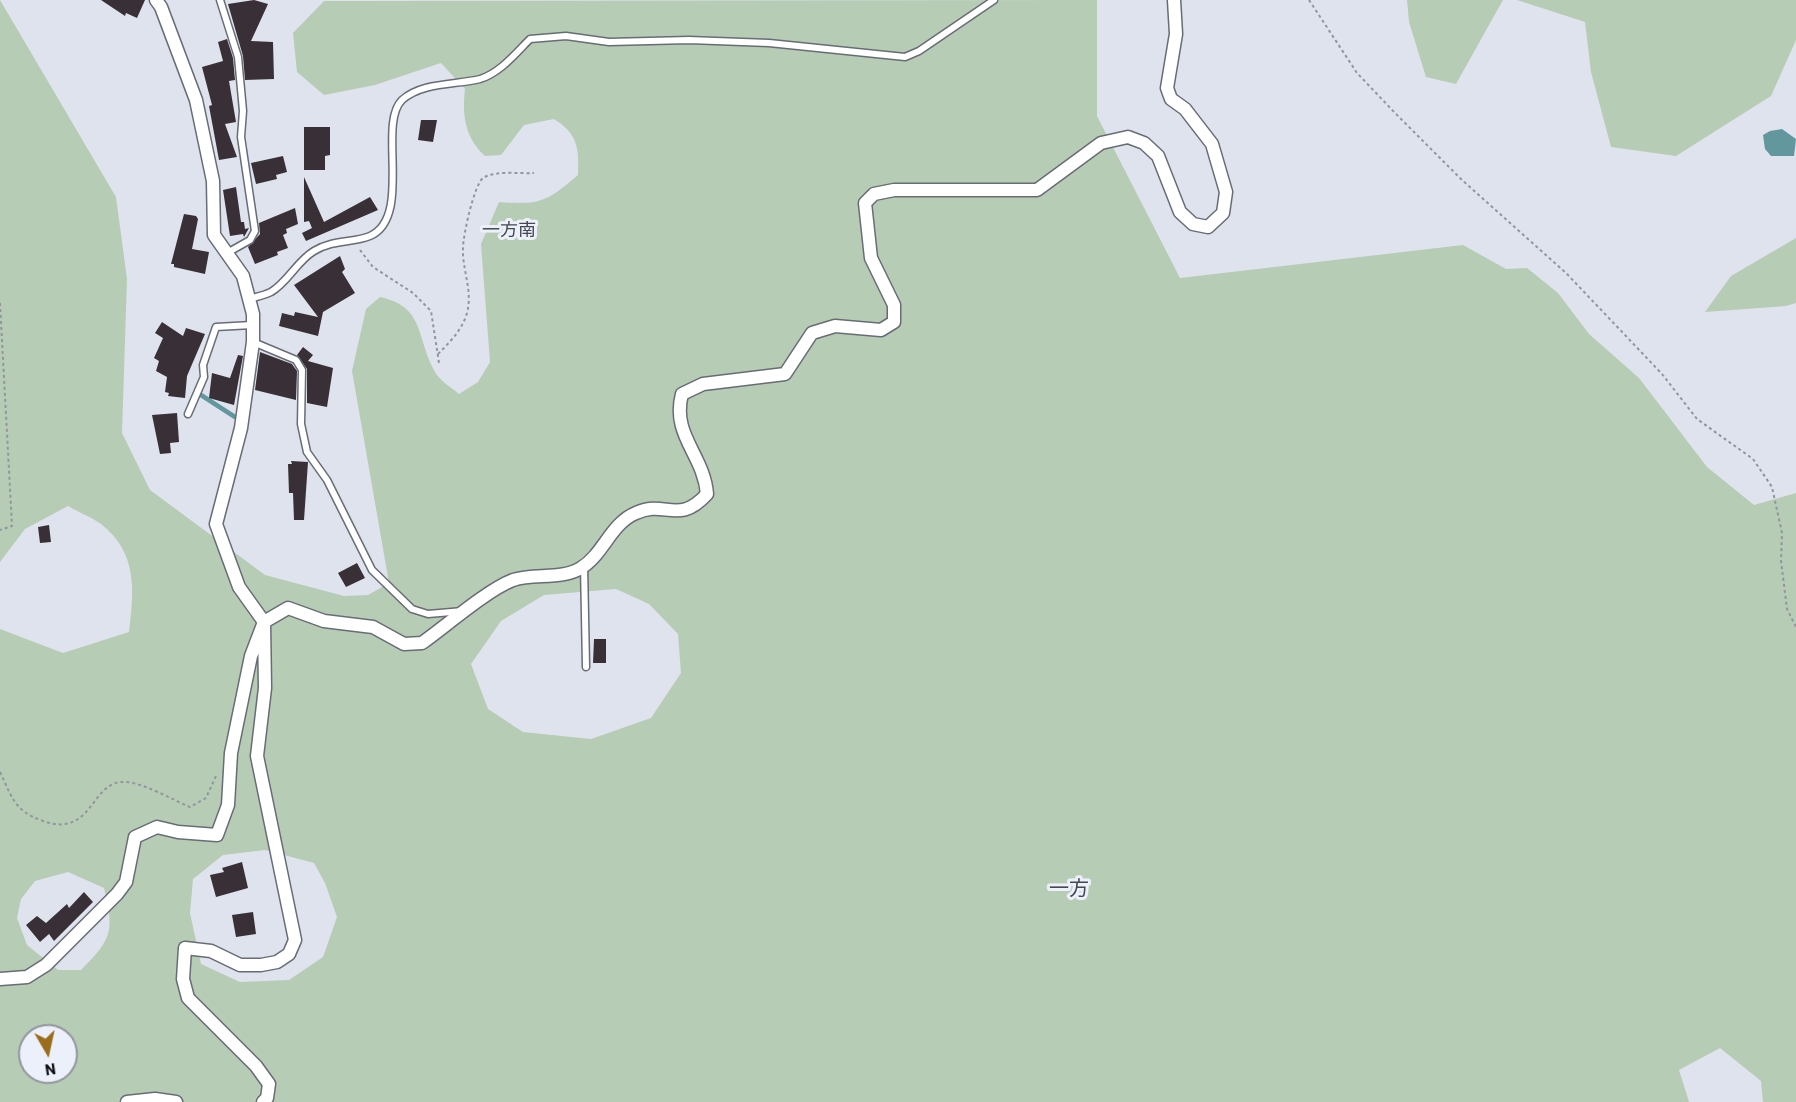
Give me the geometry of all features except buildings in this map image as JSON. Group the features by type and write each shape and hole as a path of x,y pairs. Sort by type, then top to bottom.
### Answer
{"street":[{"path":"156,0 161,7 196,100 213,181 214,235 243,276 249,299 253,342 241,428 216,524 239,587 264,622 265,688 258,756 295,940 289,954 277,962 261,965 240,964 211,951 185,948 183,980 188,998 256,1066 269,1084 267,1098 263,1102"},
{"path":"0,979 27,977 46,965 117,894 126,882 135,837 157,827 178,832 217,835 228,805 231,753 251,656 264,622 288,608 324,621 373,627 404,644 422,643 514,580 580,569 619,526 636,512 656,509 679,512 696,506 707,494 706,478 679,423 682,394 703,384 785,374 812,333 835,326 881,330 894,322 894,305 871,258 865,203 874,194 894,190 1037,190 1101,143 1128,137 1144,143 1158,156 1180,212 1193,224 1208,227 1223,213 1226,192 1212,144 1185,109 1171,99 1167,88 1176,34 1174,0"},
{"path":"127,1102 155,1099 176,1102"}],"lane":[{"path":"220,0 238,57 243,111 241,137 255,231 250,240 226,253"},
{"path":"249,299 271,292 312,252 338,241 370,236 384,225 391,207 395,116 401,101 420,90 483,78 502,66 530,39 566,36 609,42 689,40 758,43 905,57 919,51 994,0"},
{"path":"188,414 204,377 203,365 216,327 252,325"},
{"path":"253,342 296,360 302,370 301,424 307,453 327,480 372,570 412,609 428,614 466,611"},
{"path":"584,565 586,667"}],"path":[{"path":"1309,0 1357,73 1396,114 1463,181 1567,274 1662,374 1698,419 1753,459 1772,487 1782,533 1781,561 1788,609 1796,627"},
{"path":"438,354 457,334 467,312 469,290 463,249 475,190 483,178 497,174 534,173"},
{"path":"354,239 373,267 412,293 431,311 440,363"},
{"path":"0,303 12,526 0,530"},
{"path":"0,772 16,806 30,816 57,826 74,824 113,784 126,782 190,807 206,798 223,760 231,753"}],"green space":[{"path":"0,0 116,197 127,279 122,433 150,490 265,575 344,596 368,595 389,583 352,371 366,309 380,297 406,308 418,327 430,362 439,378 459,394 478,382 490,362 481,244 499,202 534,202 550,196 578,175 578,157 572,136 554,119 524,125 501,155 485,156 473,142 466,126 465,89 441,63 375,85 324,95 297,72 293,33 324,1 1097,0 1097,116 1180,278 1463,245 1506,269 1527,268 1558,293 1589,334 1639,378 1707,467 1754,505 1796,493 1796,1102 1763,1102 1761,1081 1720,1048 1679,1070 1689,1102 0,1102 0,629 63,653 129,632 132,602 131,574 122,547 113,535 97,521 68,506 25,529 0,562","holes":["616,589 649,604 678,634 681,673 651,718 591,739 523,732 488,709 471,664 501,621 544,595","265,850 314,863 325,883 337,917 323,957 289,980 240,982 201,964 190,913 193,879 223,855","68,872 104,888 109,914 110,924 105,941 100,950 81,970 58,970 27,945 17,918 21,899 35,881"]},
{"path":"1407,0 1503,0 1456,84 1426,77 1409,22"},
{"path":"1517,0 1796,0 1796,40 1771,96 1676,156 1611,147 1591,72 1585,22"},
{"path":"1796,238 1796,303 1786,306 1705,312 1731,276"}],"water":[{"path":"1782,129 1796,139 1794,156 1771,156 1765,149 1763,135"}],"waterway":[{"path":"201,395 235,417"}],"district":[{"name":"一方南","path":"509,230"},
{"name":"一方","path":"1069,888"}]}
